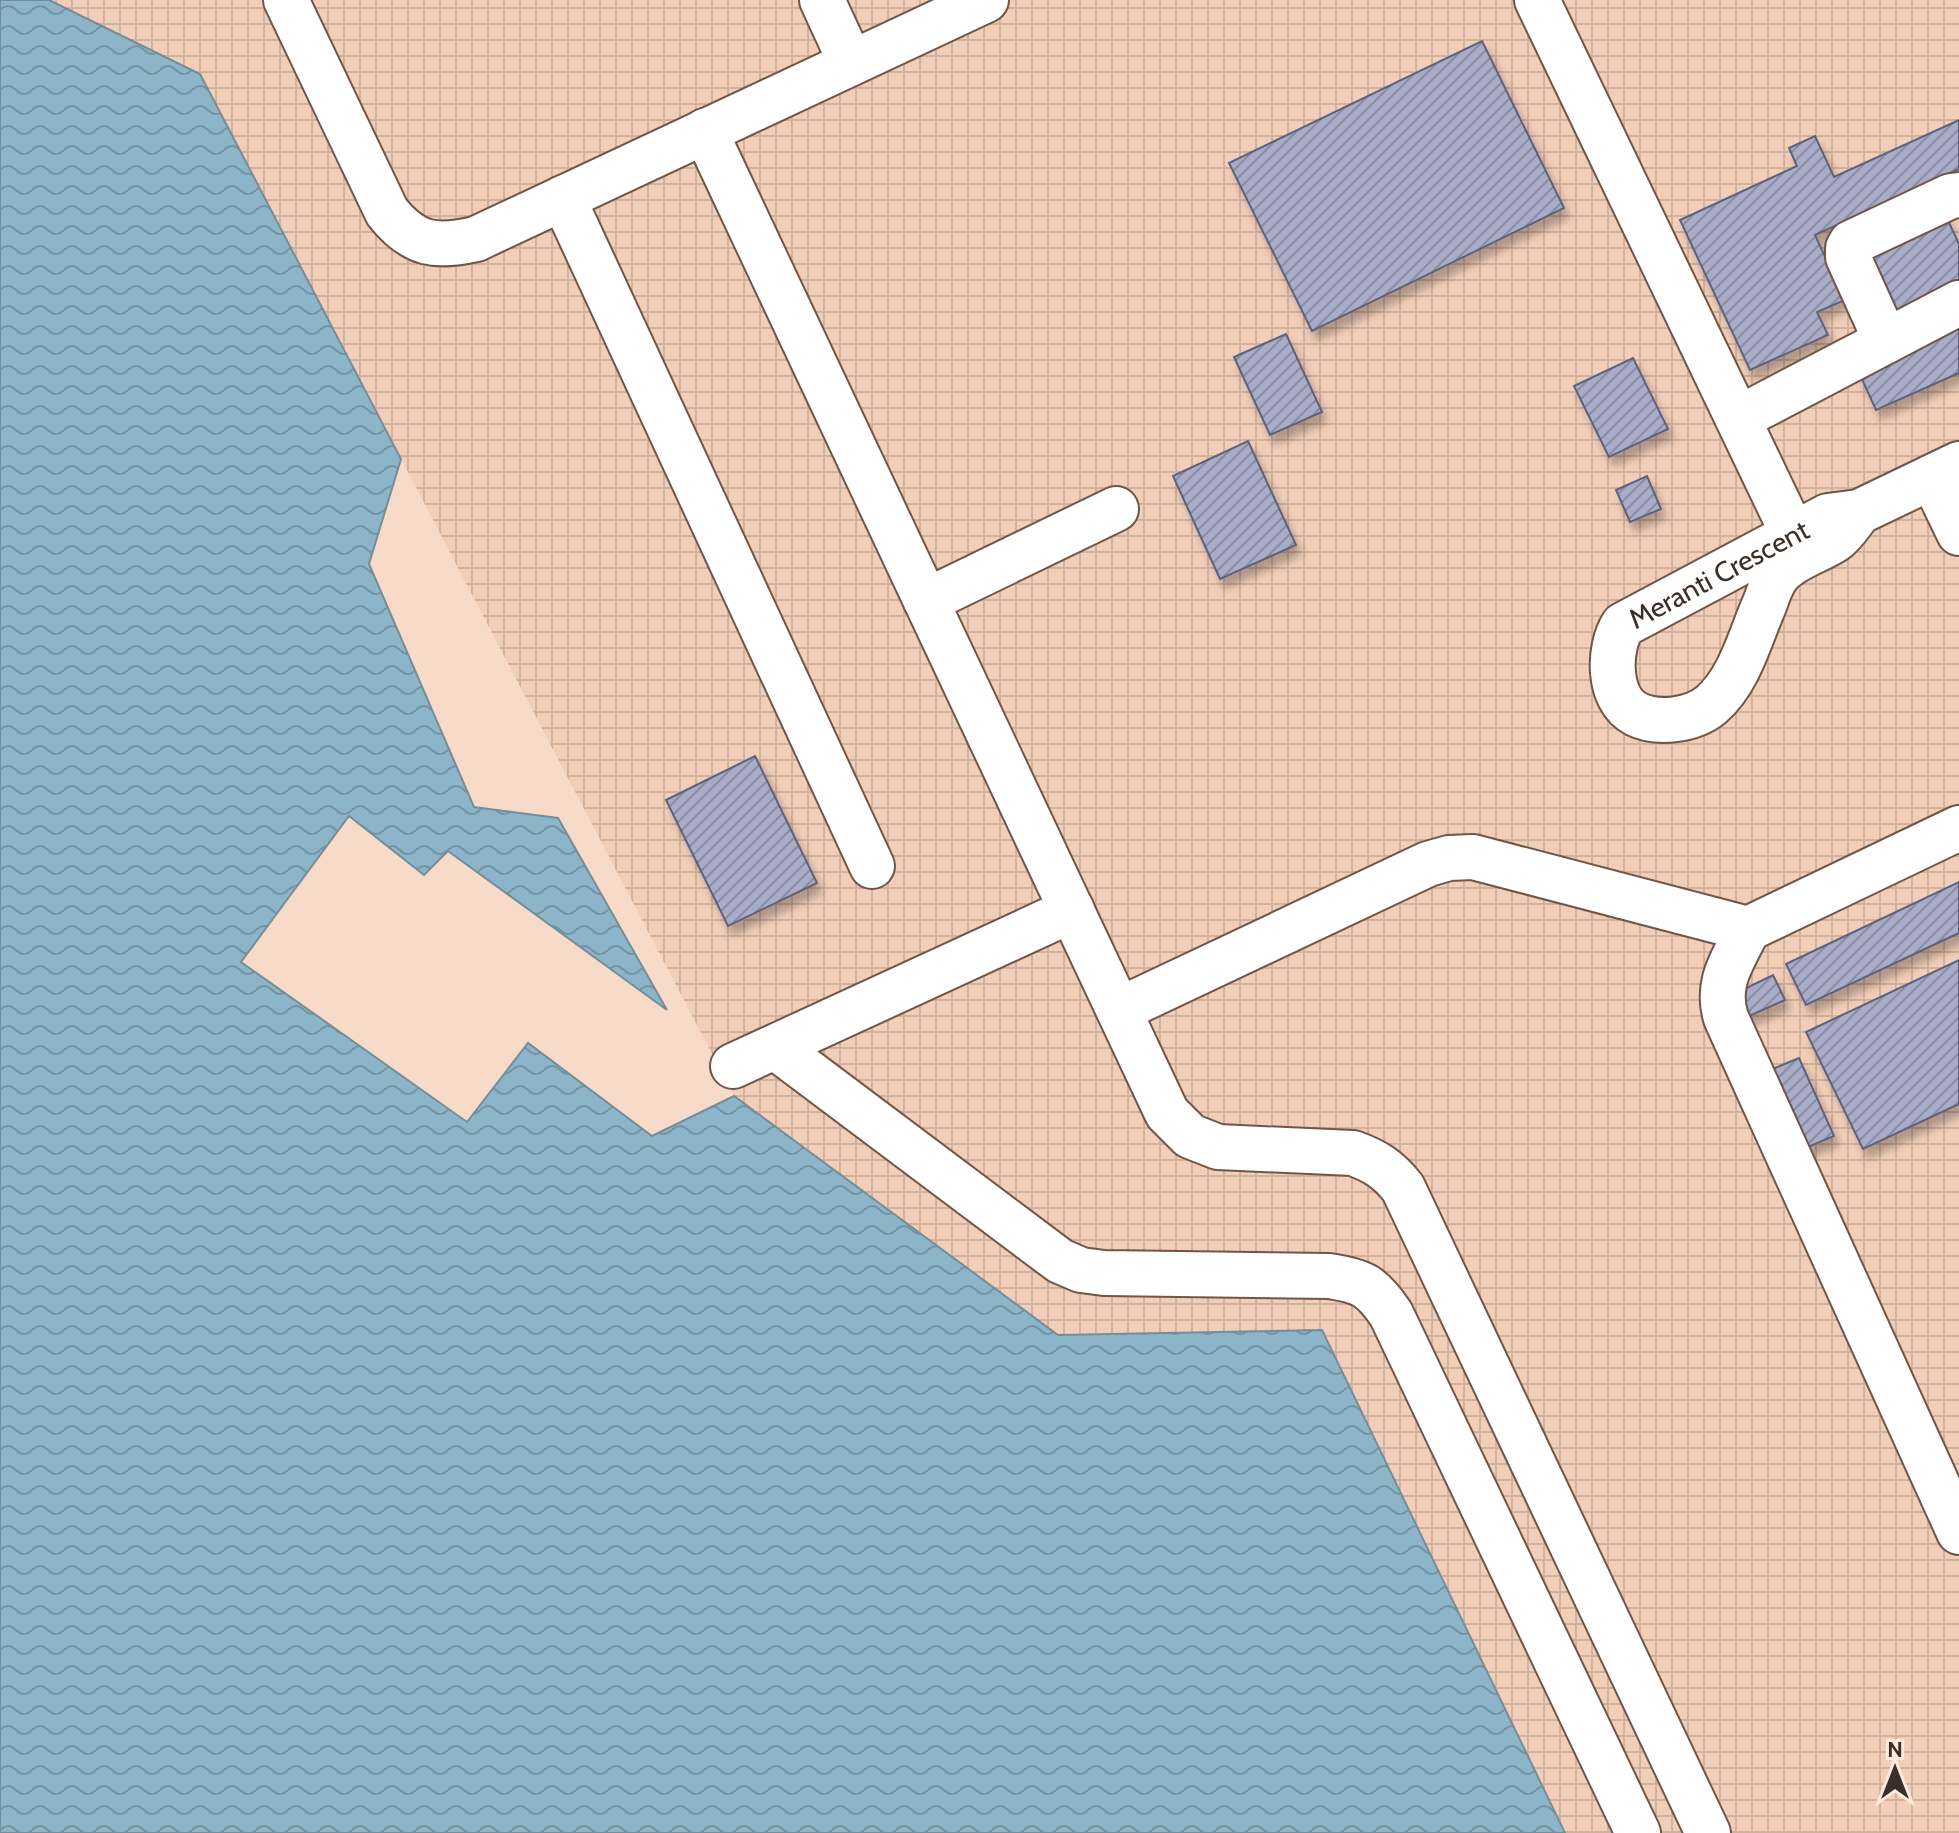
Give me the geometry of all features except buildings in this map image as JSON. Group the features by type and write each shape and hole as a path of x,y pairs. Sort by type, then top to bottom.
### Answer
{"street":[{"path":"286,0 380,200 399,228 419,239 444,246 476,239 986,0"},
{"path":"822,0 851,63"},
{"path":"1537,0 1793,534"},
{"path":"705,131 1167,1113 1190,1136 1218,1147 1353,1153 1389,1170 1403,1188 1708,1833"},
{"path":"1886,341 1848,257 1848,248 1851,243 1959,195"},
{"path":"563,198 872,866"},
{"path":"1739,418 1959,303"},
{"path":"1945,470 1959,533"},
{"name":"Meranti Crescent","path":"1859,512 1838,538 1779,573 1729,688 1709,707 1689,718 1662,719 1636,714 1626,705 1615,685 1612,659 1616,637 1623,625 1828,516 1859,512 1945,470"},
{"path":"926,601 1116,509"},
{"path":"1959,828 1748,929 1723,982 1722,1003 1726,1018 1959,1532"},
{"path":"1119,1010 1428,864 1449,858 1473,857 1748,929"},
{"path":"733,1066 1072,910"},
{"path":"775,1047 1060,1261 1081,1270 1104,1273 1329,1276 1357,1280 1372,1289 1391,1314 1638,1833"}],"shaded area":[{"path":"49,0 1959,0 1959,1833 1565,1833 1322,1330 1058,1335 734,1096 200,74"}],"water":[{"path":"0,0 49,0 200,74 401,459 369,564 474,807 558,818 667,1010 448,851 424,875 349,816 241,962 467,1122 528,1043 652,1136 734,1096 1058,1335 1322,1330 1565,1833 0,1833"}]}
